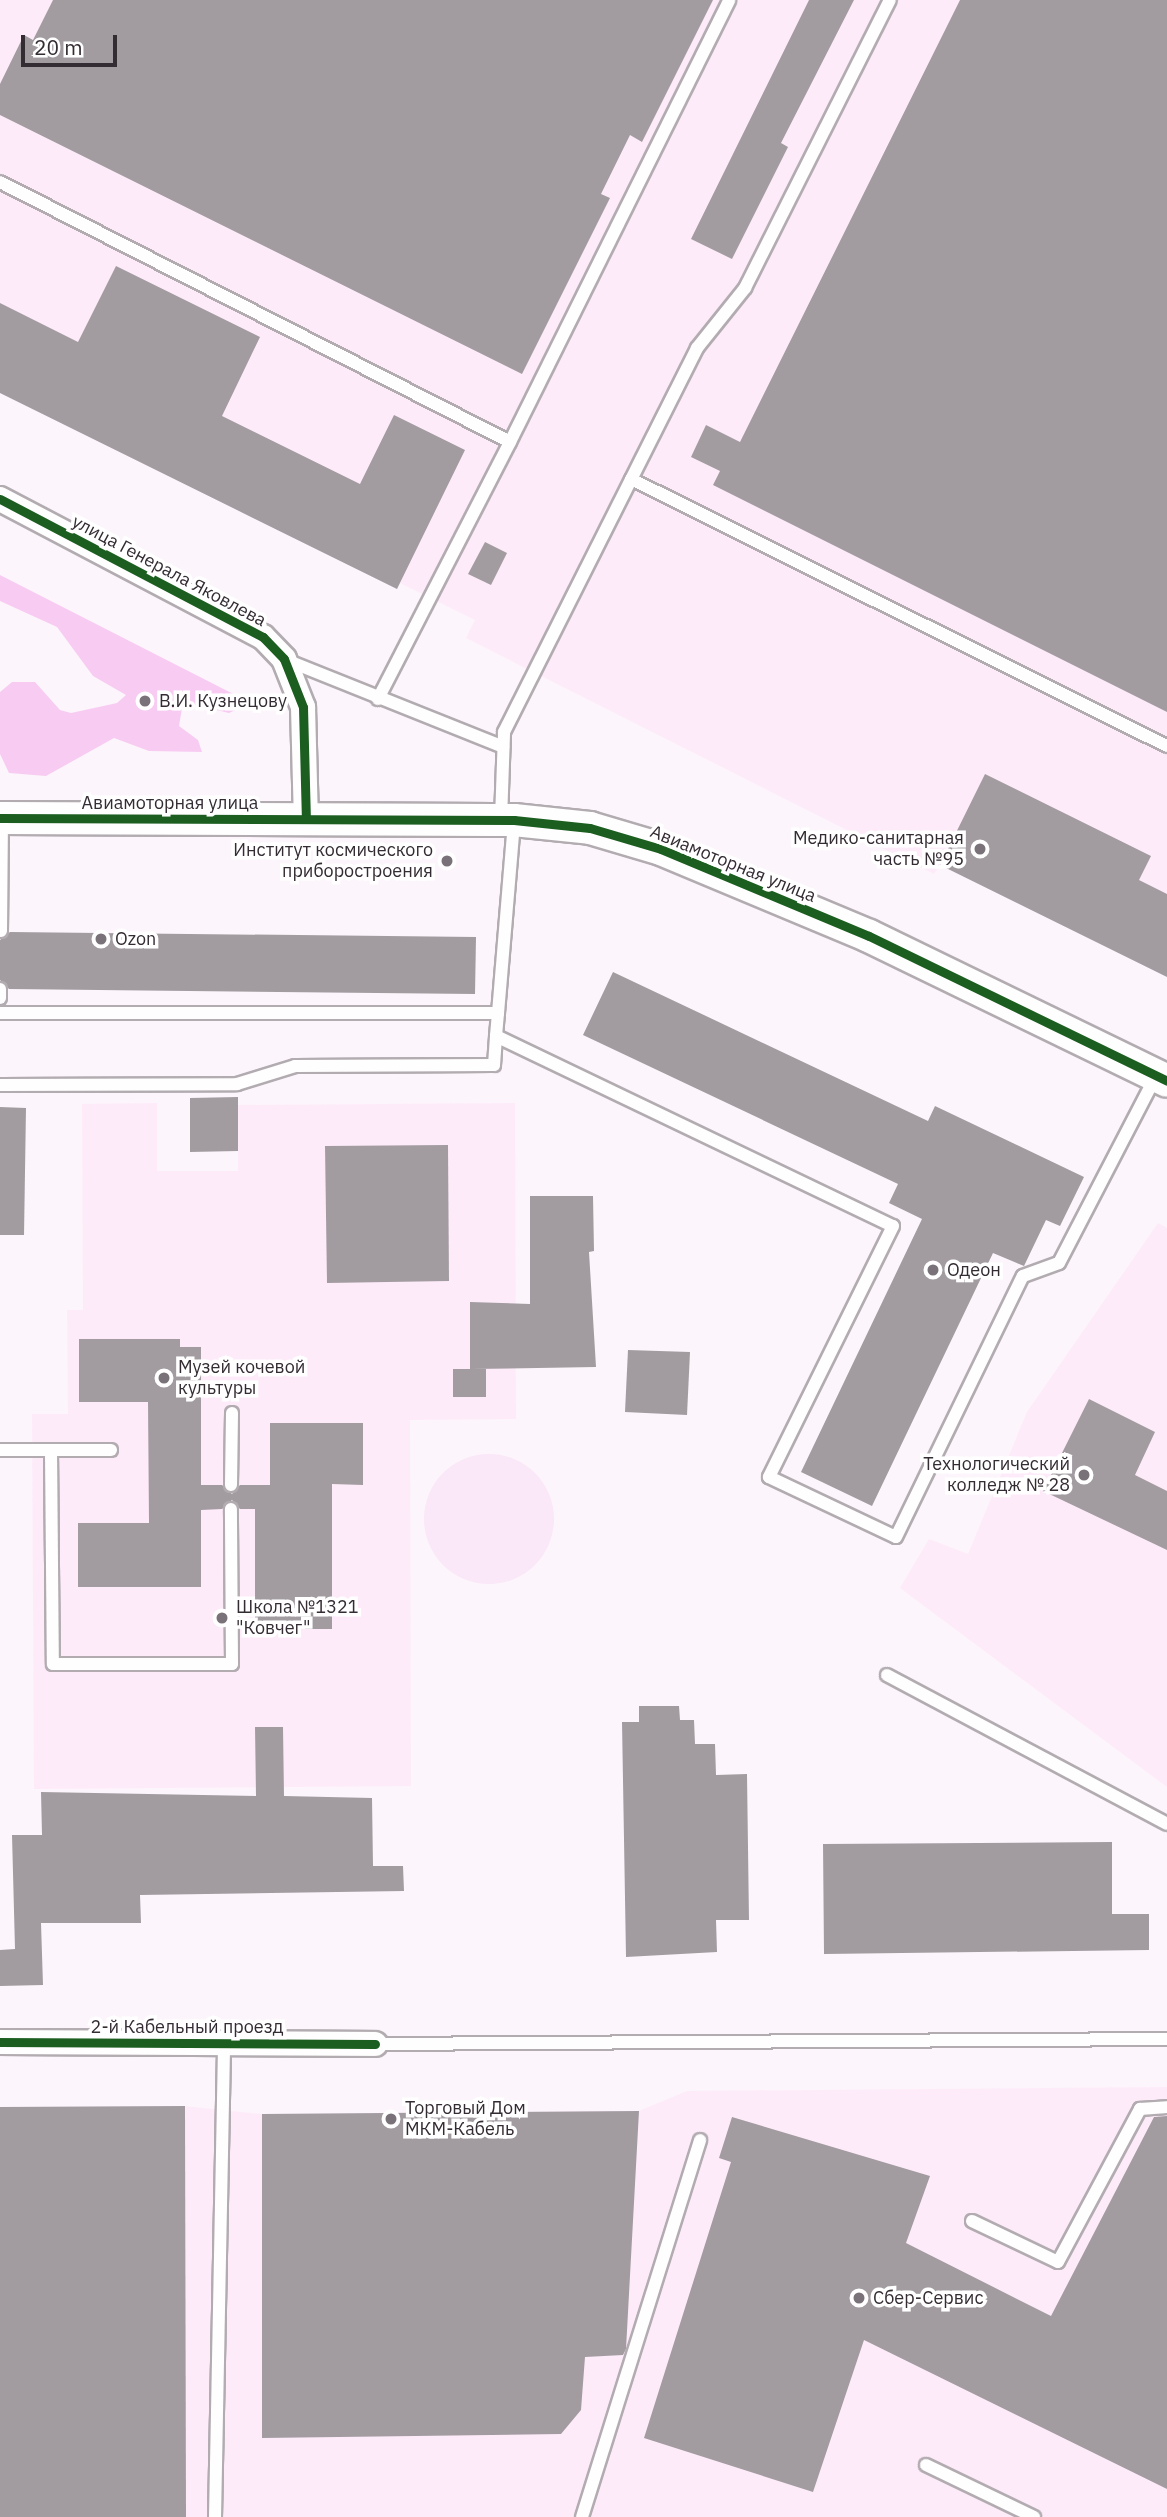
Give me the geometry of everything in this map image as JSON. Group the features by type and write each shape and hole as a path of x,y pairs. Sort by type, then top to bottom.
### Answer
{"street":[{"name":"улица Генерала Яковлева","path":"0,499 263,637 284,659 303,707 306,819"},
{"name":"Авиамоторная улица","path":"1,818 508,820 590,828 661,849 869,936 1161,1078"},
{"name":"2-й Кабельный проезд","path":"0,2042 375,2044"}],"lane":[{"path":"378,699 510,442 729,0"},
{"path":"0,1085 237,1084 295,1066 494,1065 508,820 503,732 696,348 745,288 890,0"},
{"path":"0,182 510,442"},
{"path":"631,479 1167,747"},
{"path":"284,659 503,747"},
{"path":"1,818 1,932"},
{"path":"0,989 0,998"},
{"path":"0,1013 498,1013"},
{"path":"496,1036 893,1226 769,1477 896,1537 1023,1276 1059,1263 1161,1078"},
{"path":"231,1485 232,1413"},
{"path":"0,1450 111,1450"},
{"path":"51,1450 52,1664 232,1664 231,1509"},
{"path":"887,1675 1167,1824"},
{"path":"375,2044 1167,2039"},
{"path":"215,2517 224,2043"},
{"path":"972,2221 1058,2262 1140,2109 1167,2106"},
{"path":"582,2517 700,2140"},
{"path":"926,2465 1034,2517"}],"shaded area":[{"path":"0,0 1167,0 1167,977 940,865 934,874 466,638 475,620 400,583 397,589 0,393"},
{"path":"0,575 251,703 229,713 183,702 179,726 198,740 202,752 149,751 114,738 46,776 9,773 0,754 0,692 12,682 35,682 60,710 71,713 117,703 126,695 93,676 57,627 0,601"},
{"path":"157,1103 157,1171 238,1171 238,1105 515,1103 516,1419 410,1420 411,1786 34,1789 32,1414 68,1414 67,1310 83,1310 82,1104"},
{"name":"Технологический колледж № 28","path":"1158,1223 1167,1228 1167,1787 900,1588 929,1539 968,1554 1027,1412"},
{"path":"489,1454 514,1459 535,1473 549,1494 554,1519 549,1544 535,1565 514,1579 489,1584 464,1579 443,1565 429,1544 424,1519 429,1494 443,1473 464,1459"},
{"path":"1167,2087 1167,2517 0,2517 0,2107 184,2106 262,2114 639,2111 687,2091"}],"building":[{"path":"53,0 713,0 642,142 630,135 601,194 610,198 522,374 0,115 0,84 24,35 33,40"},
{"path":"809,0 854,0 781,143 788,147 732,259 691,239"},
{"path":"960,0 1167,0 1167,712 713,485 720,471 691,457 706,425 740,442"},
{"path":"116,266 260,337 222,416 360,484 394,415 465,450 397,589 0,393 0,303 78,342"},
{"path":"485,542 507,553 491,585 468,574"},
{"path":"985,774 1151,856 1139,880 1167,894 1167,977 940,865"},
{"path":"10,932 476,937 475,994 9,989 0,980 0,940"},
{"path":"613,972 928,1121 935,1106 1084,1177 1060,1226 1046,1220 1024,1266 993,1253 872,1506 801,1472 922,1219 889,1203 898,1184 583,1035"},
{"path":"238,1097 238,1151 190,1152 190,1098"},
{"path":"0,1107 26,1108 24,1235 0,1235"},
{"path":"448,1145 449,1281 327,1283 325,1146"},
{"path":"530,1196 593,1196 594,1251 589,1252 596,1367 471,1369 486,1369 486,1397 453,1397 453,1369 470,1369 470,1302 530,1304"},
{"path":"79,1339 180,1339 180,1347 201,1347 201,1485 222,1485 232,1494 240,1485 270,1485 270,1423 363,1423 363,1485 332,1484 332,1629 255,1629 255,1509 240,1509 232,1500 222,1509 201,1510 201,1587 78,1587 78,1523 149,1523 148,1402 79,1402"},
{"path":"628,1350 690,1352 687,1415 625,1412"},
{"path":"1089,1399 1155,1432 1135,1475 1167,1491 1167,1550 1043,1491"},
{"path":"639,1706 679,1706 680,1720 694,1720 695,1744 715,1744 716,1775 747,1774 749,1920 716,1920 717,1952 626,1957 622,1722 639,1722"},
{"path":"255,1727 283,1727 284,1796 372,1798 373,1866 403,1866 404,1891 140,1895 141,1923 41,1923 43,1985 0,1986 0,1950 15,1949 12,1835 42,1835 41,1792 256,1796"},
{"path":"1112,1842 1112,1914 1149,1914 1149,1950 824,1954 823,1844"},
{"path":"185,2106 186,2517 0,2517 0,2107"},
{"path":"639,2111 626,2349 623,2355 585,2357 581,2410 561,2434 262,2438 262,2114"},
{"path":"1167,2116 1167,2489 864,2340 813,2492 644,2438 731,2162 719,2158 732,2117 930,2176 906,2243 1051,2316 1154,2117"}],"cycle path":[{"path":"0,499 263,637 284,659 303,707 306,819"},
{"path":"0,818 514,820 590,828 661,849 869,936 1167,1081"},
{"path":"0,2042 375,2044"}],"place":[{"name":"В.И. Кузнецову","path":"145,701"},
{"name":"Медико-санитарная часть №95","path":"980,849"},
{"name":"Институт космического приборостроения","path":"447,861"},
{"name":"Ozon","path":"101,939"},
{"name":"Одеон","path":"933,1270"},
{"name":"Музей кочевой культуры","path":"164,1378"},
{"name":"Технологический колледж № 28","path":"1084,1475"},
{"name":"Школа №1321 \"Ковчег\"","path":"222,1618"},
{"name":"Торговый Дом МКМ-Кабель","path":"391,2119"},
{"name":"Сбер-Сервис","path":"859,2298"}]}
